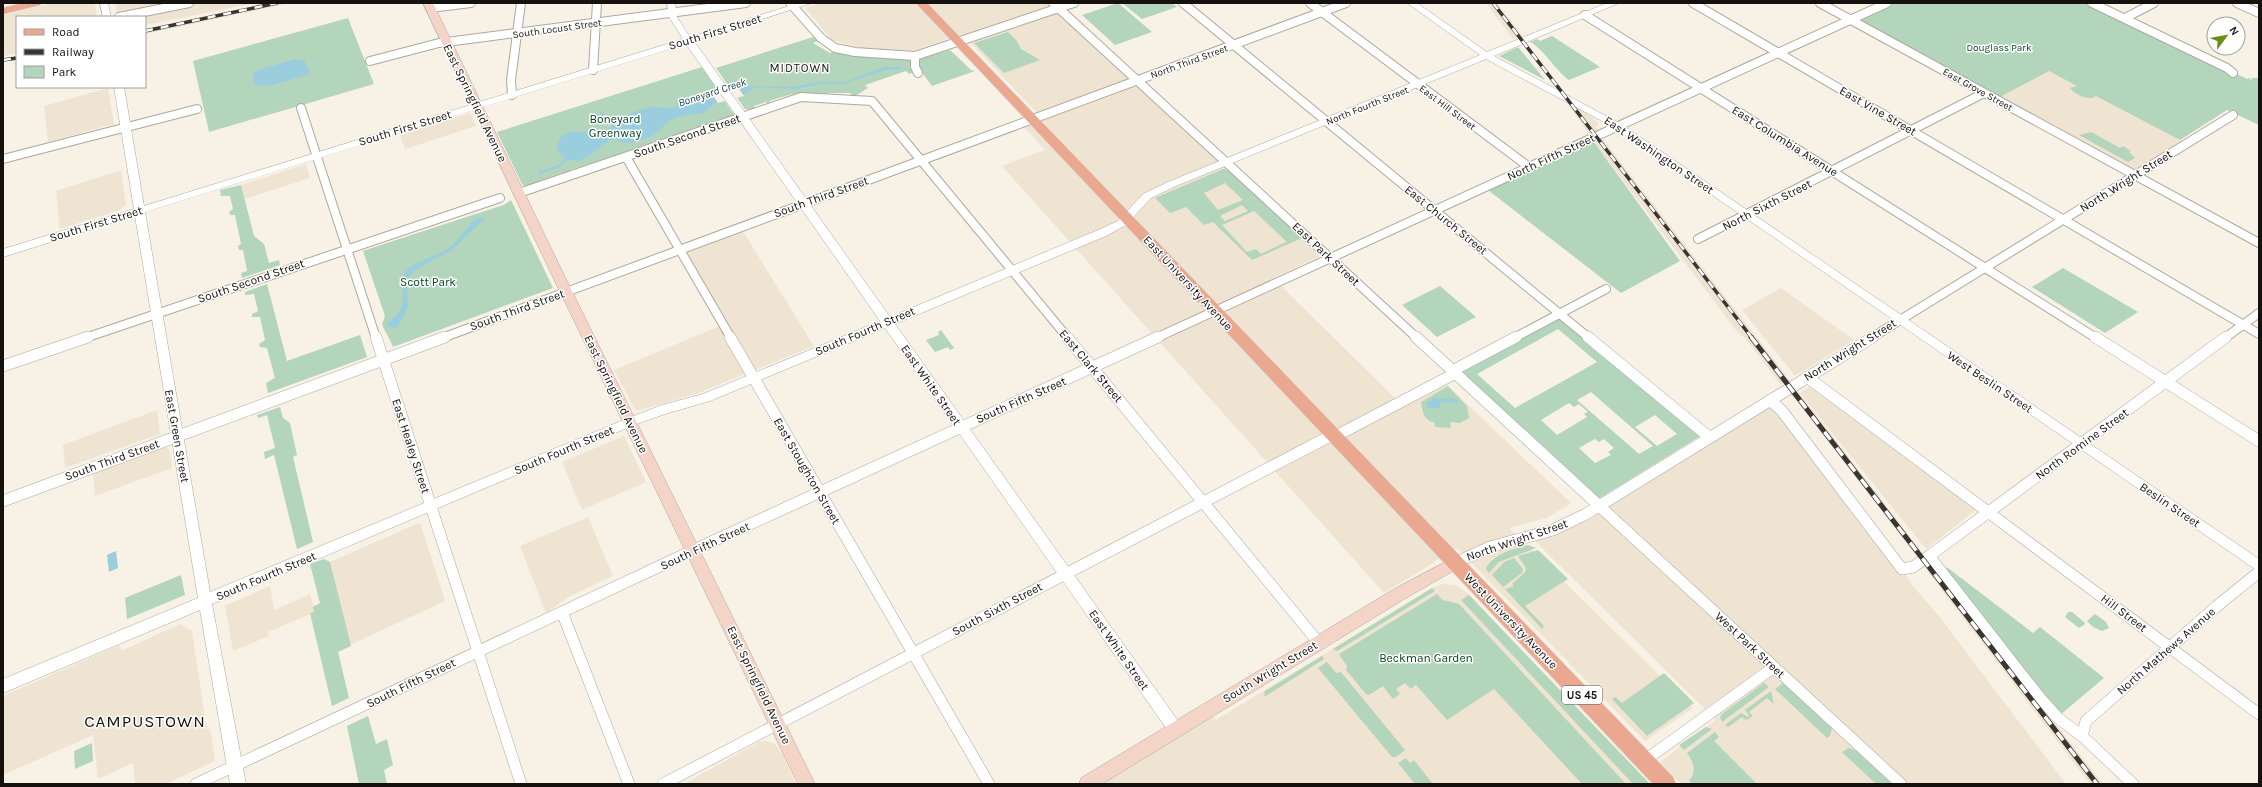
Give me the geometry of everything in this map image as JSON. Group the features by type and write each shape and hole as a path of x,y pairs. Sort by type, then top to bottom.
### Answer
{"main road":[{"path":"3,11 36,3"},
{"name":"East University Avenue","path":"920,3 1455,563"},
{"name":"East Springfield Avenue","path":"429,6 566,292 807,784"},
{"name":"South Wright Street","path":"1087,784 1440,570 1455,563"},
{"name":"West University Avenue","path":"1455,563 1666,784"}],"street":[{"path":"104,3 106,16"},
{"path":"124,16 189,3"},
{"path":"429,6 471,3"},
{"path":"512,95 511,80 521,3"},
{"path":"593,70 597,3"},
{"path":"671,3 672,13"},
{"name":"South Locust Street","path":"370,61 446,42 746,3"},
{"name":"South First Street","path":"3,253 689,40 792,5 808,3"},
{"path":"792,5 821,38 835,48 855,52 915,56 1056,6 1074,3"},
{"name":"East Church Street","path":"1183,3 1709,437"},
{"name":"East Hill Street","path":"1310,3 1529,167"},
{"name":"North Third Street","path":"1031,119 1346,3"},
{"name":"East Washington Street","path":"1411,3 1487,56 1618,126 1900,320"},
{"name":"North Fourth Street","path":"1126,219 1141,202 1154,192 1615,3"},
{"name":"East Vine Street","path":"1693,3 2259,334"},
{"name":"East Grove Street","path":"1820,3 2259,243"},
{"name":"North Fifth Street","path":"1214,311 1887,3"},
{"path":"2092,3 2227,68 2233,73"},
{"path":"2125,18 2154,3"},
{"path":"2237,3 2259,13"},
{"name":"East Park Street","path":"1056,6 1598,506"},
{"name":"East White Street","path":"672,13 673,17 689,40 744,116 887,322 1176,730"},
{"name":"East Columbia Avenue","path":"1585,15 2259,441"},
{"path":"915,56 915,67 918,73"},
{"name":"East Green Street","path":"119,88 205,602 238,784"},
{"name":"North Sixth Street","path":"1698,239 1984,93"},
{"name":"South Second Street","path":"519,193 801,97 858,99"},
{"name":"East Clark Street","path":"858,99 872,101 876,105 1319,643"},
{"name":"East Healey Street","path":"301,108 521,784"},
{"path":"3,159 197,109"},
{"name":"North Wright Street","path":"1455,563 1490,547 1553,530 1598,506 2233,115"},
{"name":"South Third Street","path":"3,500 1031,119"},
{"name":"East Stoughton Street","path":"626,157 989,784"},
{"name":"South Second Street","path":"3,366 500,198"},
{"name":"South Fourth Street","path":"3,686 630,422 662,410 706,398 1102,233 1126,219"},
{"path":"1333,436 1606,289"},
{"name":"South Fifth Street","path":"196,784 318,728 478,651 1214,311"},
{"name":"North Romine Street","path":"1770,400 1782,411 1902,569 1913,566 1929,556 2259,313"},
{"name":"West Beslin Street","path":"1900,320 2081,444"},
{"name":"Hill Street","path":"1807,377 2259,714"},
{"name":"South Sixth Street","path":"663,784 912,653 1333,436"},
{"name":"Beslin Street","path":"2081,444 2259,566"},
{"name":"West Park Street","path":"1598,506 1901,784"},
{"path":"1929,556 2040,698 2058,718 2082,736 2133,784"},
{"name":"North Mathews Avenue","path":"2082,736 2086,721 2259,572"},
{"path":"562,612 629,784"},
{"path":"1644,761 1774,667"}],"shaded area":[{"path":"51,3 95,3 97,16 16,16 16,53 3,56 3,15"},
{"path":"115,3 178,3 117,14"},
{"path":"198,3 256,3 146,25 146,16 142,14"},
{"path":"269,3 291,3 146,34 146,29"},
{"path":"821,3 1049,3 1320,256 1273,278 1402,405 1445,383 1571,503 1547,518 1509,528 1693,708 1645,741 1457,548 1384,593 1002,166 1045,150 1024,127 1043,119 962,34 915,50 868,50 832,40 805,8"},
{"path":"1486,3 1497,3 1522,36 1513,39"},
{"path":"2049,71 2187,143 2138,173 2000,97"},
{"path":"108,88 114,124 48,142 44,106"},
{"path":"1567,102 1583,110 1595,120 1599,124 1595,126 1599,130 1589,135"},
{"path":"470,113 476,126 405,149 400,135"},
{"path":"1602,138 1790,380 1781,385 1745,338 1738,333 1594,142"},
{"path":"306,164 310,178 245,199 241,185"},
{"path":"121,170 126,205 120,210 60,229 56,191"},
{"path":"742,230 814,346 696,394 636,411 614,370 727,323 686,253 688,250"},
{"path":"1781,288 1854,340 1795,376 1742,310"},
{"path":"1812,385 1977,509 1926,549 1800,393"},
{"path":"1797,390 1921,551 1915,554 1796,399 1790,395"},
{"path":"1771,400 1902,569 1912,585 1939,616 2066,784 1681,784 1660,762 1716,720 1531,537 1572,522"},
{"path":"157,410 160,434 65,468 63,445"},
{"path":"624,436 646,482 582,510 562,462"},
{"path":"162,447 166,447 170,451 172,468 95,496 93,473"},
{"path":"588,517 613,576 568,597 546,613 520,546"},
{"path":"419,523 421,525 445,601 350,645 330,562"},
{"path":"1931,565 2103,784 2090,784 1925,568"},
{"path":"1443,584 1455,585 1469,594 1645,784 1098,784 1213,716 1216,720 1432,588"},
{"path":"270,586 274,610 310,594 315,612 268,632 269,636 233,651 225,606"},
{"path":"180,624 192,631 206,725 211,733 215,761 166,784 135,784 133,763 98,779 93,735 3,775 3,696 120,645 121,651"},
{"path":"765,741 775,744 783,755 796,784 684,784 759,742"}],"green space":[{"path":"1118,3 1152,32 1115,45 1082,15"},
{"path":"1122,3 1172,3 1177,7 1142,19"},
{"name":"Douglass Park","path":"1892,3 2091,3 2247,79 2250,78 2251,81 2252,78 2259,78 2259,125 2227,110 2180,140 2094,95 2095,97 2088,98 2078,95 2070,88 2077,86 2049,71 2000,97 1860,21 1861,18"},
{"path":"348,18 374,84 209,132 193,61"},
{"path":"1008,32 1016,40 1021,49 1040,60 1004,73 974,43"},
{"path":"1552,36 1600,67 1569,80 1535,45 1530,42 1537,39 1540,41"},
{"path":"813,37 818,41 813,43 830,53 835,50 920,59 950,50 971,70 975,71 932,86 920,70 909,74 906,71 865,85 868,88 855,96 850,96 851,93 827,93 826,96 823,96 824,93 798,93 794,97 792,94 769,101 771,104 768,105 766,102 754,106 756,110 745,109 716,68"},
{"path":"1518,47 1545,80 1499,56"},
{"name":"Boneyard Greenway","path":"702,67 735,116 636,148 635,151 570,170 569,174 561,176 561,173 542,180 540,184 526,187 522,184 497,132"},
{"path":"2091,132 2120,148 2123,146 2131,151 2129,152 2135,158 2128,162 2079,135"},
{"path":"1594,142 1680,261 1621,293 1488,190"},
{"path":"1223,169 1229,170 1302,238 1252,260 1213,222 1204,225 1186,207 1170,213 1155,198","holes":["1225,183 1243,200 1218,210 1204,193","1242,205 1248,211 1225,221 1220,216","1254,211 1287,242 1261,254 1256,249 1247,252 1222,225"]},
{"path":"241,185 254,236 264,244 269,263 279,260 280,265 242,278 241,273 247,271 243,250 239,250 238,246 241,244 235,215 230,215 229,212 233,209 230,196 221,196 220,190"},
{"name":"Scott Park","path":"511,200 553,288 393,347 382,324 385,316 363,251 504,205"},
{"path":"2063,268 2138,312 2105,333 2032,287"},
{"path":"267,284 287,361 360,335 367,357 268,393 266,383 275,378 267,348 260,347 259,344 265,340 260,317 252,317 252,314 258,311 254,294 245,295 245,292"},
{"path":"1440,286 1476,317 1437,337 1402,305"},
{"path":"1559,319 1700,436 1597,500 1459,372","holes":["1558,329 1597,362 1515,408 1477,374","1591,392 1653,446 1639,454 1577,400","1569,403 1574,407 1579,404 1588,412 1584,414 1587,417 1557,435 1541,420","1655,415 1677,434 1657,446 1635,427","1595,439 1599,442 1604,439 1614,448 1608,452 1611,455 1595,463 1579,448"]},
{"path":"941,330 954,348 950,350 948,347 935,352 926,340 939,335 938,332"},
{"path":"1448,386 1467,406 1469,418 1460,423 1450,422 1451,428 1435,427 1434,422 1428,420 1424,415 1421,402"},
{"path":"280,407 283,418 290,423 297,455 293,457 313,542 297,549 274,455 265,459 264,452 275,448 267,415 258,418 257,415"},
{"path":"1528,545 1536,548 1499,562 1489,573 1486,569 1493,559 1498,556 1510,550"},
{"path":"1538,550 1568,579 1525,606 1544,626 1542,629 1505,589 1514,586 1512,584 1525,572 1526,568 1518,556"},
{"path":"1514,558 1523,569 1522,573 1503,587 1492,575 1504,562"},
{"path":"324,559 330,562 351,646 338,652 349,698 332,706 310,613 314,612 313,607 320,603 310,564"},
{"path":"1942,567 1948,568 2033,633 2040,627 2104,678 2060,715"},
{"path":"181,575 185,595 127,619 125,598"},
{"path":"1432,588 1435,591 1337,651 1333,649"},
{"name":"Beckman Garden","path":"1437,594 1443,600 1459,604 1626,784 1582,784 1494,689 1447,720 1416,685 1411,689 1405,683 1396,689 1400,694 1393,699 1383,686 1369,695 1366,694 1346,670 1347,666 1339,654"},
{"path":"1469,595 1650,784 1633,784 1461,600"},
{"path":"2068,612 2072,612 2085,623 2084,625 2079,628 2065,617"},
{"path":"2095,614 2106,622 2109,628 2102,631 2093,627 2087,621"},
{"path":"1322,656 1324,659 1264,697 1265,691"},
{"path":"1327,662 1336,673 1341,672 1405,750 1396,757 1392,757 1318,668"},
{"path":"1664,673 1694,703 1647,736 1612,699 1615,697 1622,703"},
{"path":"1764,683 1769,687 1722,722 1720,717 1722,714"},
{"path":"1783,683 1832,728 1830,736 1827,738 1775,689"},
{"path":"1771,691 1774,704 1767,698 1749,712 1753,716 1746,720 1742,717 1728,727 1725,725 1741,713 1748,717 1749,715 1745,710"},
{"path":"368,716 376,744 387,739 393,765 384,770 387,784 359,784 347,726"},
{"path":"1706,727 1712,729 1684,750 1679,745"},
{"path":"1715,732 1719,737 1714,741 1757,784 1693,784 1689,781 1693,774 1694,767 1687,753"},
{"path":"92,743 93,761 75,769 74,751"},
{"path":"1849,748 1857,751 1893,784 1876,784 1842,752"},
{"path":"1406,758 1410,763 1414,760 1433,784 1415,784 1398,763"}],"water":[{"path":"297,59 305,61 309,72 307,75 269,86 255,85 253,77 254,73 261,69"},
{"path":"884,67 902,67 901,69 885,70 843,84 826,83 796,89 757,87 744,94 717,102 703,113 685,115 670,120 654,135 645,139 631,143 620,142 615,139 609,140 588,157 579,161 566,160 558,151 557,145 561,137 567,133 599,133 606,131 612,126 611,123 623,120 630,113 651,107 672,108 704,94 712,96 745,86 793,87 818,82 845,82"},
{"path":"478,217 485,218 452,250 418,268 410,275 407,284 408,307 400,323 395,328 386,326 397,314 403,303 402,279 405,272 418,262 448,249"},
{"path":"1432,398 1457,399 1458,403 1440,402 1441,408 1427,408 1427,401 1432,401"},
{"path":"116,551 118,568 109,572 107,555"}],"pier":[{"path":"737,86 744,96 718,103 712,94"}],"waterway":[{"path":"601,113 610,120"},
{"name":"Boneyard Creek","path":"539,173 559,166 568,158"}],"railway":[{"path":"146,31 277,3"},
{"path":"1493,3 1752,338"},
{"path":"3,60 16,58"},
{"path":"1751,337 2097,784"}],"district":[{"name":"MIDTOWN","path":"800,68"},
{"name":"CAMPUSTOWN","path":"145,721"}]}
